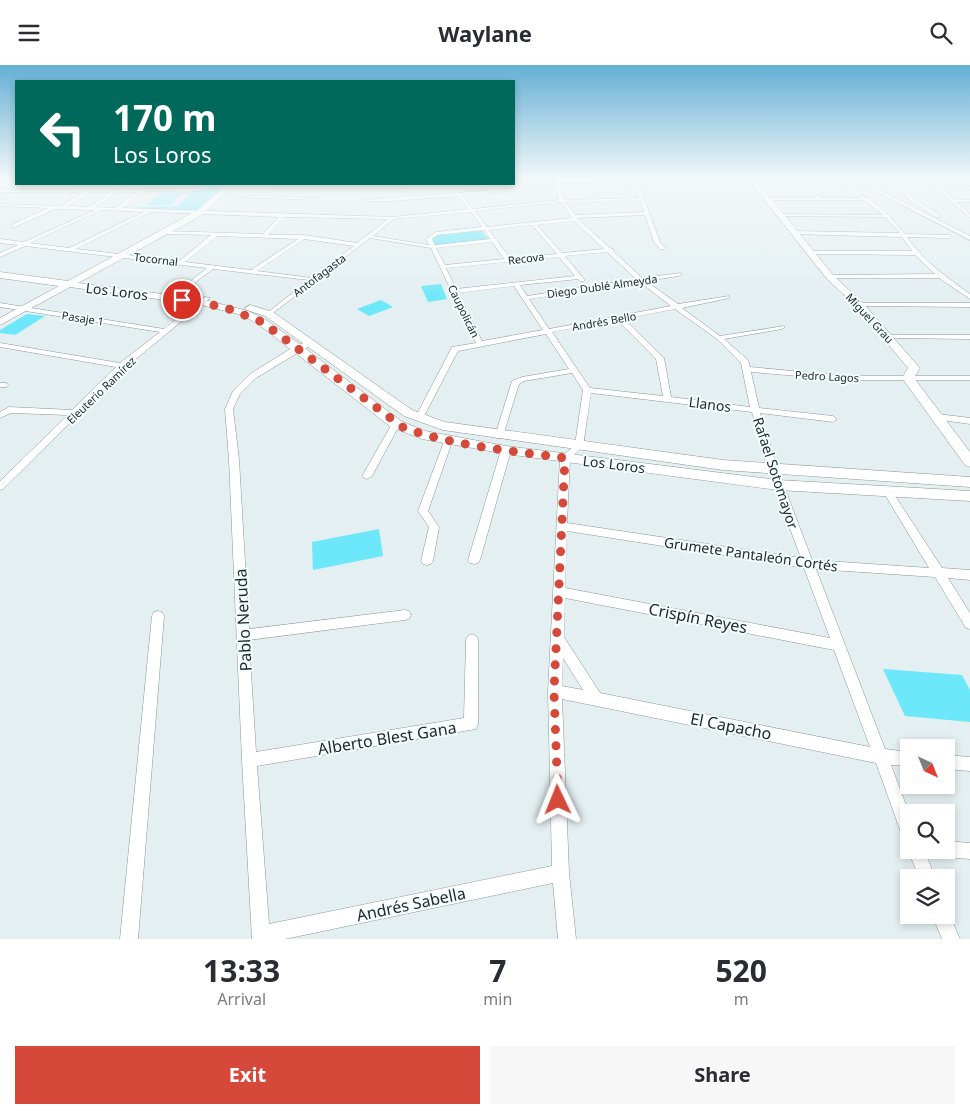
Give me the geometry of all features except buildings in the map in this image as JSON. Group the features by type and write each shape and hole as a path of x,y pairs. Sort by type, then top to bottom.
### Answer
{"main road":[{"path":"0,322 188,220"},
{"name":"Miguel Grau","path":"784,220 830,277 860,305 914,368 908,378"},
{"name":"Los Loros","path":"0,270 72,283 179,293 230,308 254,317 304,345 408,413 443,426 579,446 772,470 970,482"},
{"name":"Los Loros","path":"0,275 204,300 269,314 396,424 422,435 506,451 778,485 889,493 970,496"},
{"path":"908,378 970,462"}],"street":[{"path":"13,226 27,220"},
{"path":"0,255 78,220"},
{"path":"70,249 131,220"},
{"path":"264,236 279,220"},
{"name":"Antofagasta","path":"269,314 311,279 371,237 391,220"},
{"path":"480,220 508,260"},
{"path":"486,228 560,220"},
{"path":"577,220 642,281 718,338 745,362 748,369"},
{"path":"649,220 657,242 662,248"},
{"path":"890,220 916,253 940,276 970,297"},
{"path":"934,220 970,238"},
{"path":"946,220 970,234"},
{"path":"534,223 589,288"},
{"name":"Caupolicán","path":"419,418 454,349 480,344 429,239 436,233 486,228"},
{"path":"166,232 304,237 358,245"},
{"path":"794,233 949,236"},
{"path":"181,262 216,234"},
{"path":"253,271 304,237"},
{"path":"371,237 432,247 494,240"},
{"name":"Tocornal","path":"0,241 311,279"},
{"name":"Recova","path":"442,267 610,250"},
{"path":"810,253 916,253"},
{"path":"179,293 213,266"},
{"name":"Diego Dublé Almeyda","path":"525,298 679,275"},
{"path":"830,277 940,276"},
{"name":"Diego Dublé Almeyda","path":"455,291 578,277"},
{"path":"516,284 587,390 579,446 565,458 554,691 561,873 567,939"},
{"name":"Andrés Bello","path":"480,344 727,297"},
{"name":"Eleuterio Ramírez","path":"0,487 77,413 122,366 204,300"},
{"name":"Pasaje 1","path":"0,305 166,331"},
{"path":"860,305 970,305"},
{"path":"619,318 660,358 667,399"},
{"path":"718,338 782,327"},
{"path":"888,337 970,337"},
{"path":"0,345 122,366"},
{"name":"Pablo Neruda","path":"261,937 249,760 234,460 229,409 236,393 253,376 304,345"},
{"name":"Pedro Lagos","path":"748,369 815,377 970,379"},
{"name":"Rafael Sotomayor","path":"748,369 755,409 772,470 900,809"},
{"path":"499,435 514,383 522,379 574,370"},
{"name":"Llanos","path":"587,390 833,419"},
{"path":"0,415 9,410 77,413"},
{"path":"938,417 970,421"},
{"path":"367,476 396,424"},
{"path":"426,561 434,527 423,511 449,439"},
{"path":"474,560 506,451"},
{"path":"889,493 970,625"},
{"name":"Grumete Pantaleón Cortés","path":"562,526 808,564 970,575"},
{"name":"Crispín Reyes","path":"559,592 838,645"},
{"path":"244,635 405,615"},
{"path":"129,939 158,616"},
{"path":"557,638 596,699"},
{"name":"Alberto Blest Gana","path":"249,760 471,724 472,640"},
{"name":"El Capacho","path":"554,691 879,756 900,758"},
{"path":"955,763 970,764"},
{"path":"955,850 970,851"},
{"name":"Andrés Sabella","path":"261,937 561,873"},
{"path":"945,924 951,939"}],"shaded area":[{"path":"481,230 490,240 435,246 432,239 438,235"},
{"path":"441,284 447,299 428,302 421,286"},
{"path":"381,300 393,307 369,316 357,309"},
{"path":"27,314 45,316 15,335 0,333 0,330"},
{"path":"379,529 383,556 313,570 312,542"},
{"path":"883,669 962,675 970,690 970,722 905,716"}],"route":[{"path":"182,300 213,304 254,317 298,348 396,424 404,428 422,435 506,451 565,458 554,691 558,800"}]}
